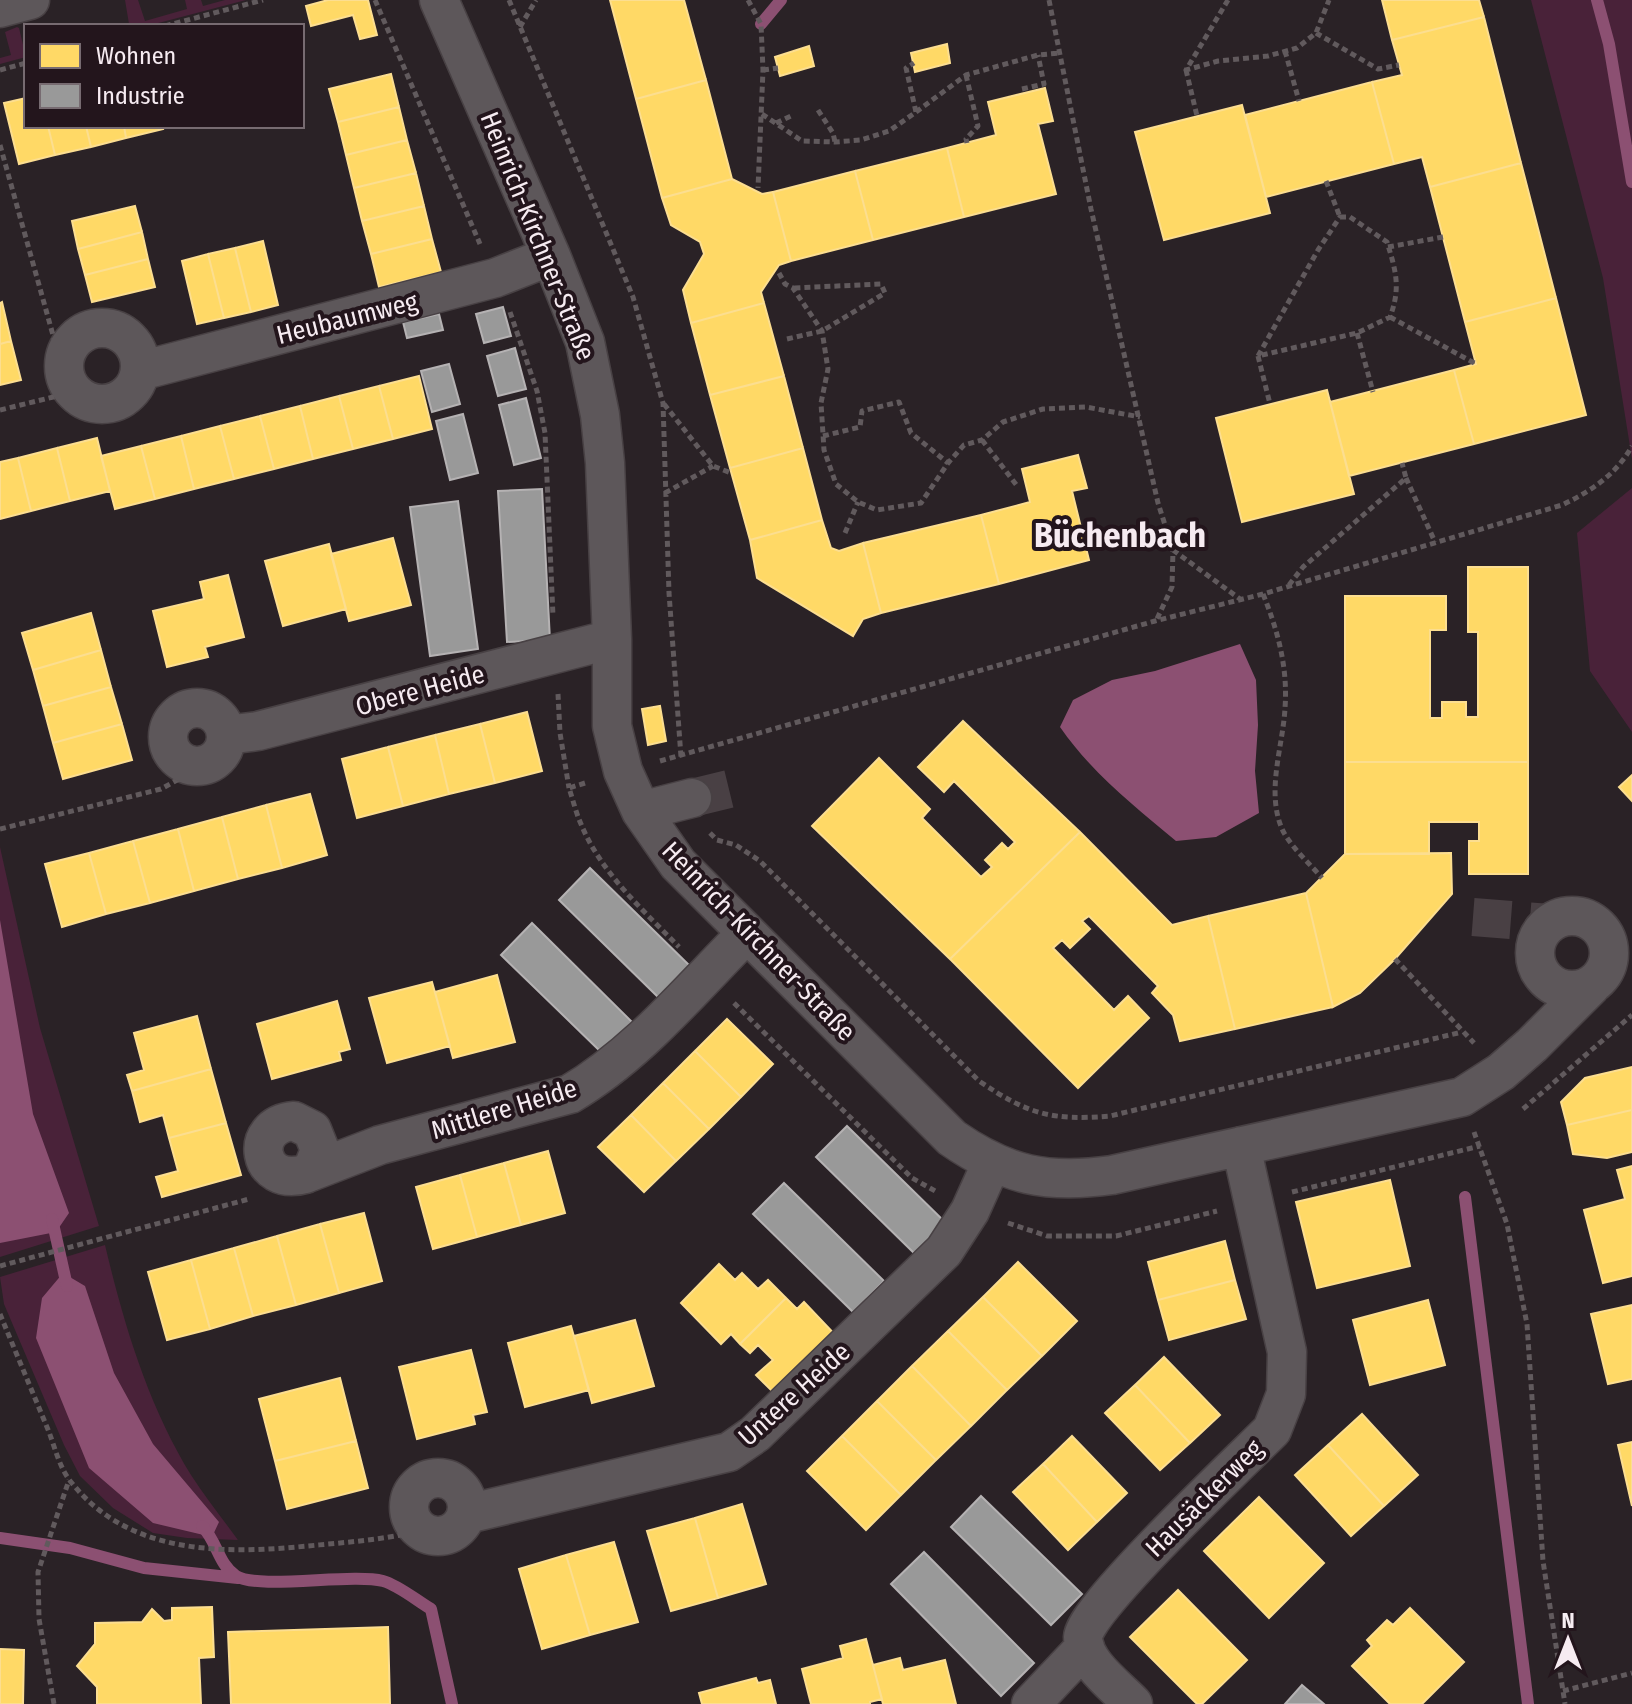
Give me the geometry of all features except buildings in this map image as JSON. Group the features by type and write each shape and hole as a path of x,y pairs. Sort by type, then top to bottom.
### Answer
{"street":[{"path":"0,8 30,0"},
{"name":"Heinrich-Kirchner-Straße","path":"439,0 551,256 585,342 600,415 606,477 612,726 623,771 641,811 678,864 952,1138 992,1162 1029,1175 1079,1180 1462,1097 1501,1072 1610,975"},
{"name":"Heubaumweg","path":"140,371 495,278 551,256"},
{"path":"100,327 113,329 134,345 140,371 129,393 107,404 84,400 69,382 68,348 76,337 87,330 100,327"},
{"name":"Obere Heide","path":"215,750 258,731 612,639"},
{"path":"641,811 692,798"},
{"name":"Mittlere Heide","path":"305,1174 380,1145 570,1094 597,1078 646,1036 747,933"},
{"name":"Hausäckerweg","path":"1031,1704 1085,1647 1084,1630 1110,1594 1272,1430 1286,1394 1287,1352 1241,1146"},
{"name":"Untere Heide","path":"420,1531 428,1535 447,1535 463,1523 467,1514 729,1452 755,1434 944,1251 970,1211 992,1162"},
{"path":"420,1531 409,1515 408,1506 410,1496 422,1481 442,1477 451,1480 465,1494 467,1514"},
{"path":"1085,1647 1100,1671 1133,1704"}],"path":[{"path":"173,24 263,0"},
{"path":"375,0 495,278 527,356 537,391 545,433 560,733 569,788"},
{"path":"509,0 633,297 663,403 680,756 697,813 717,840 736,845 760,861 979,1081 1006,1099 1034,1112 1057,1118 1110,1116 1462,1032"},
{"path":"519,28 536,0"},
{"path":"748,0 761,24 763,70 758,188"},
{"path":"1049,0 1091,209 1158,503 1173,550 1172,587 1155,621"},
{"path":"1197,116 1186,70 1228,0"},
{"path":"1186,70 1218,61 1268,56 1297,48 1316,33 1329,0"},
{"path":"1316,33 1378,69 1399,65"},
{"path":"1285,51 1299,101"},
{"path":"762,114 802,141 861,140 889,131 966,75 1038,55 1060,53"},
{"path":"1022,89 1044,84 1038,55"},
{"path":"914,63 906,68 916,112"},
{"path":"0,70 24,64"},
{"path":"763,70 778,68"},
{"path":"966,75 978,126 966,139 967,143"},
{"path":"818,110 833,133 835,142"},
{"path":"776,123 791,116"},
{"path":"0,145 69,382 0,410"},
{"path":"1326,181 1340,217"},
{"path":"1258,356 1357,333 1390,317 1398,284 1387,242 1350,217 1340,217"},
{"path":"1270,404 1258,356 1340,217"},
{"path":"1388,247 1443,237"},
{"path":"779,273 785,284 793,288 881,284 885,293 822,331 787,339"},
{"path":"793,288 822,331 828,369 821,403 824,450 836,484 858,502 877,510 921,503 964,445 982,440 1003,422 1043,409 1086,407 1140,417"},
{"path":"1390,317 1476,364"},
{"path":"1357,333 1373,392"},
{"path":"823,436 860,427 862,411 899,402 911,433 948,463"},
{"path":"663,403 713,466 731,473"},
{"path":"982,440 1018,487"},
{"path":"623,771 1155,621 1263,594 1562,505 1586,494 1617,468 1632,446"},
{"path":"1402,463 1435,542"},
{"path":"665,493 713,466"},
{"path":"1288,586 1303,567 1406,478"},
{"path":"845,533 858,502"},
{"path":"1173,550 1241,600"},
{"path":"1263,594 1275,625 1284,666 1285,708 1276,778 1278,815 1284,832 1322,878"},
{"path":"0,829 161,789 215,750"},
{"path":"1395,959 1501,1072"},
{"path":"1462,1097 1507,1224 1519,1274 1527,1324 1543,1561 1565,1704"},
{"path":"0,1266 255,1198 305,1174"},
{"path":"0,1314 69,1480 97,1510 129,1530 191,1548 239,1550 275,1550 391,1538 420,1531"},
{"path":"54,1704 38,1607 40,1561 69,1480"},
{"path":"1563,1691 1632,1673"}],"shaded area":[{"path":"125,0 138,0 145,21 187,9 185,0 201,0 203,6 225,0 246,0 155,24 129,24"},
{"path":"1531,0 1632,0 1632,459 1603,278"},
{"path":"19,28 24,58 0,64 0,58 11,55 5,32"},
{"path":"1632,488 1632,732 1590,671 1577,533"},
{"path":"1240,644 1256,680 1258,725 1255,771 1259,813 1216,837 1176,841 1099,774 1060,727 1073,700 1112,680 1155,671"},
{"path":"0,847 40,1028 99,1226 0,1257"},
{"path":"0,920 33,1114 69,1213 56,1232 0,1243"},
{"path":"105,1245 129,1334 162,1421 191,1475 238,1540 153,1533 113,1508 80,1476 64,1445 4,1304 0,1277"},
{"path":"63,1273 85,1286 114,1373 153,1444 219,1522 212,1537 153,1523 89,1468 36,1338 42,1298"}],"waterway":[{"path":"761,24 781,0"},
{"path":"1597,0 1609,44 1632,182"},
{"path":"1465,1197 1528,1704"},
{"path":"52,1219 67,1286"},
{"path":"202,1526 225,1565 236,1576 247,1580 383,1581 431,1609 452,1704"},
{"path":"0,1538 70,1548 144,1568 238,1578"}],"tunnel":[{"path":"692,798 737,787"},
{"path":"1473,917 1550,923"}],"district":[{"name":"Büchenbach","path":"1120,535"}]}
